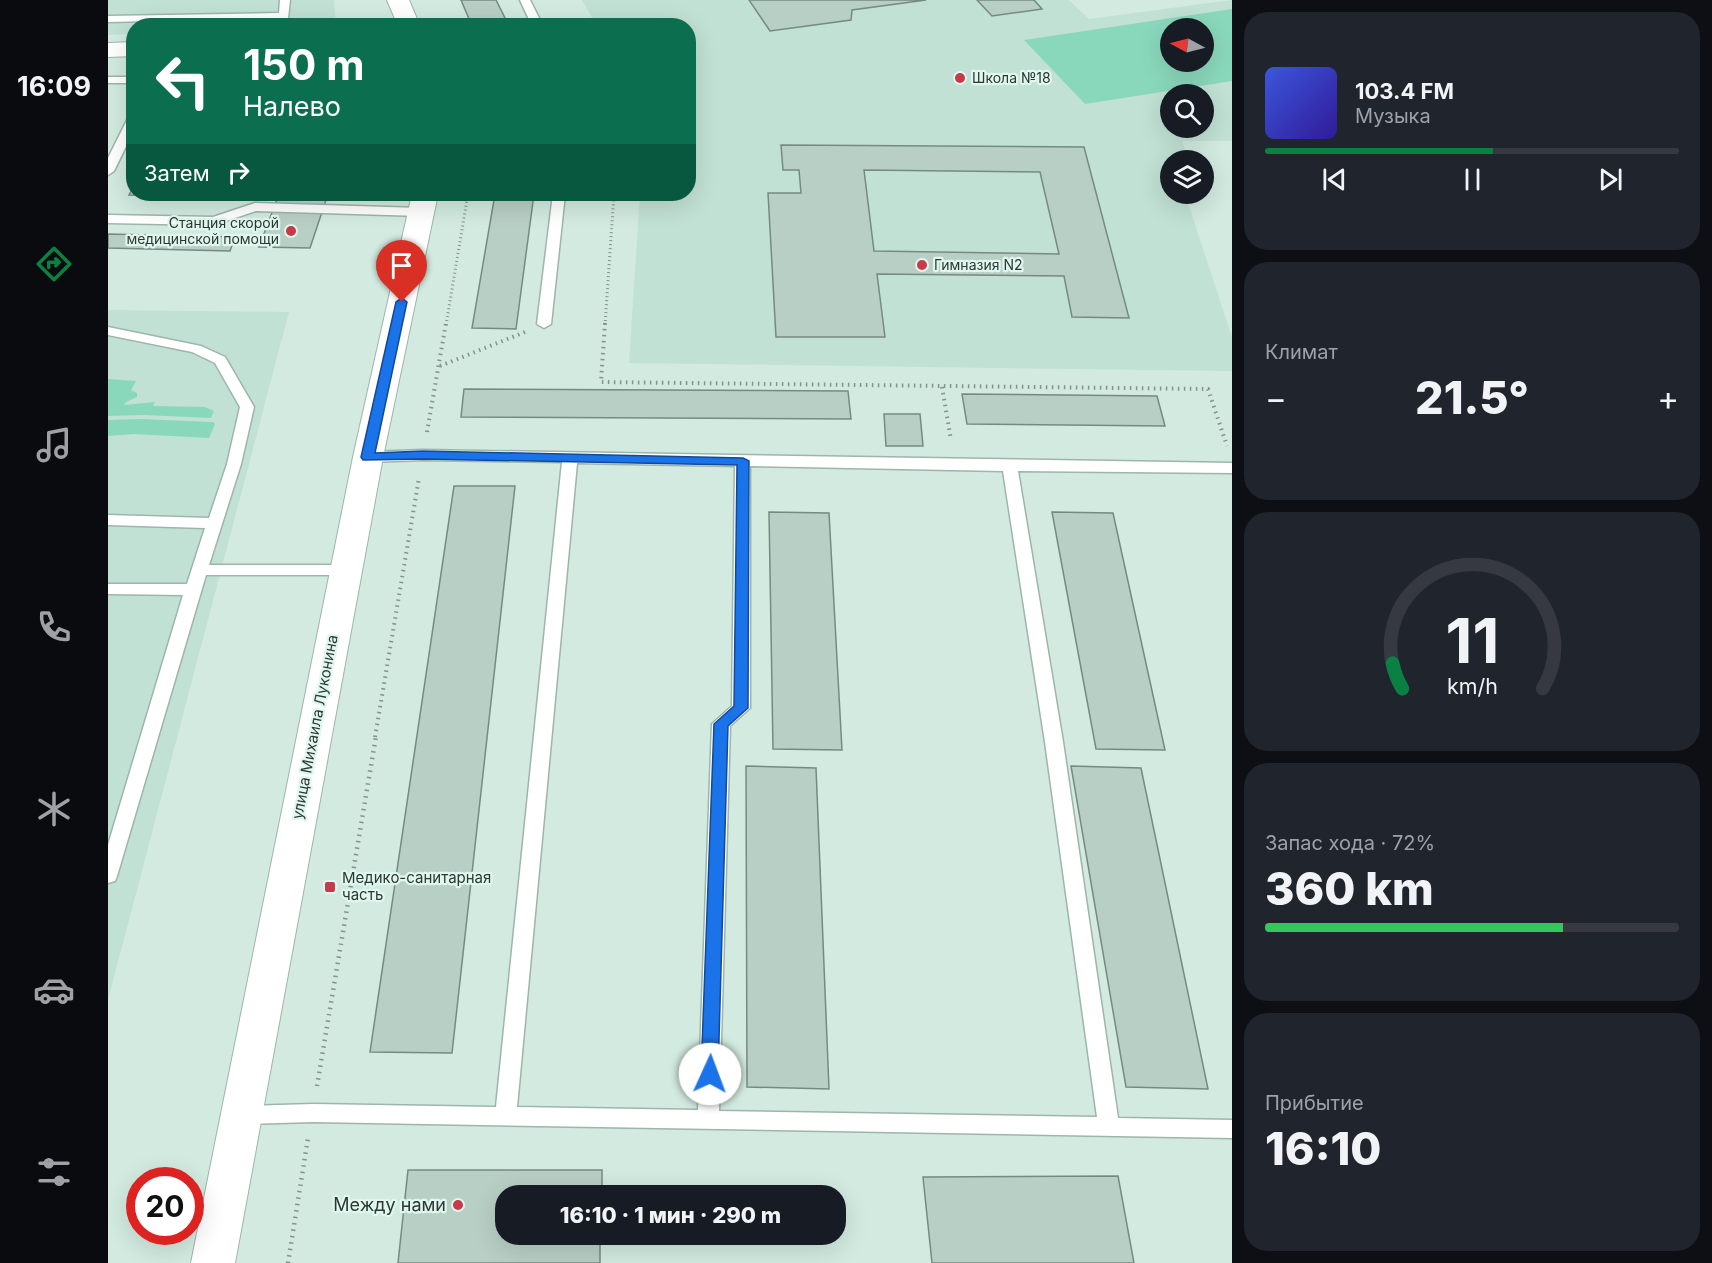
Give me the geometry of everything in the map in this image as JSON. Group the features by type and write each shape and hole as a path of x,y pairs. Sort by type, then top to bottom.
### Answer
{"main road":[{"path":"398,0 406,18"},
{"path":"108,50 126,49"},
{"name":"улица Михаила Луконина","path":"213,1263 345,570 423,203"}],"lane":[{"path":"167,18 284,16 285,0"},
{"path":"525,0 534,18"},
{"path":"108,19 126,19"},
{"path":"108,80 126,80"},
{"path":"108,171 126,134"},
{"path":"544,324 558,201"},
{"path":"108,219 214,221 255,207 423,203"},
{"path":"108,331 196,349 220,360 247,407 234,464 199,570 108,876"},
{"path":"368,457 423,455 1232,468"},
{"path":"506,1116 570,459"},
{"path":"708,1120 721,724 741,708 743,461"},
{"path":"1010,466 1054,742 1109,1126"},
{"path":"108,520 214,523"},
{"path":"199,570 345,570"},
{"path":"108,589 193,590"},
{"path":"241,1115 313,1113 1232,1129"}],"path":[{"path":"288,1263 467,201"},
{"path":"614,201 602,382 1208,389 1228,450"},
{"path":"440,366 544,324"},
{"path":"942,387 954,465"}],"shaded area":[{"path":"108,0 334,0 335,18 126,18 126,34 108,35"},
{"name":"Гимназия N2","path":"582,0 1069,0 1089,19 1232,0 1232,141 1182,141 1185,150 1160,150 1160,204 1188,204 1232,337 1232,371 629,363 640,201 696,201 696,18 592,18"},
{"path":"108,310 289,312 108,1000"}],"green space":[{"path":"1232,9 1232,81 1213,84 1160,84 1160,92 1085,104 1024,40 1160,20 1160,72 1214,72 1214,18 1172,18"},
{"path":"108,379 136,381 131,390 137,393 137,397 124,405 155,402 153,406 205,407 214,411 211,418 108,416"},
{"path":"108,420 213,422 215,424 209,438 134,434 108,436"}],"building":[{"path":"461,0 496,0 505,18 469,18"},
{"path":"749,0 926,0 852,10 851,20 770,31"},
{"path":"977,0 1034,0 1042,9 992,16"},
{"path":"781,145 1084,147 1129,318 1072,317 1064,276 877,274 885,337 776,337 768,193 801,193 799,170 783,170","holes":["864,170 1040,172 1059,254 874,251"]},
{"name":"Станция скорой медицинской помощи","path":"276,201 326,201 310,248 259,247"},
{"path":"494,201 533,201 516,329 472,328"},
{"path":"108,234 235,237 230,251 108,248"},
{"path":"464,389 848,391 851,419 461,417"},
{"path":"962,394 1157,396 1165,426 967,424"},
{"path":"884,414 920,414 923,446 886,446"},
{"path":"454,486 515,486 452,1053 370,1052"},
{"path":"769,512 829,513 842,750 773,749"},
{"path":"1052,512 1113,513 1165,750 1096,749"},
{"path":"746,766 816,768 829,1089 747,1087"},
{"path":"1071,766 1141,768 1208,1089 1126,1087"},
{"path":"408,1170 602,1170 602,1185 495,1185 495,1245 600,1245 600,1263 398,1263"},
{"path":"1118,1176 1134,1263 932,1263 923,1177"}],"place":[{"name":"Школа №18","path":"960,78"},
{"name":"Станция скорой медицинской помощи","path":"291,231"},
{"name":"Гимназия N2","path":"922,265"},
{"name":"Медико-санитарная часть","path":"330,887"},
{"name":"Между нами","path":"458,1205"}],"route":[{"path":"402,302 368,457 423,455 743,461 741,708 721,724 710,1074"}]}
